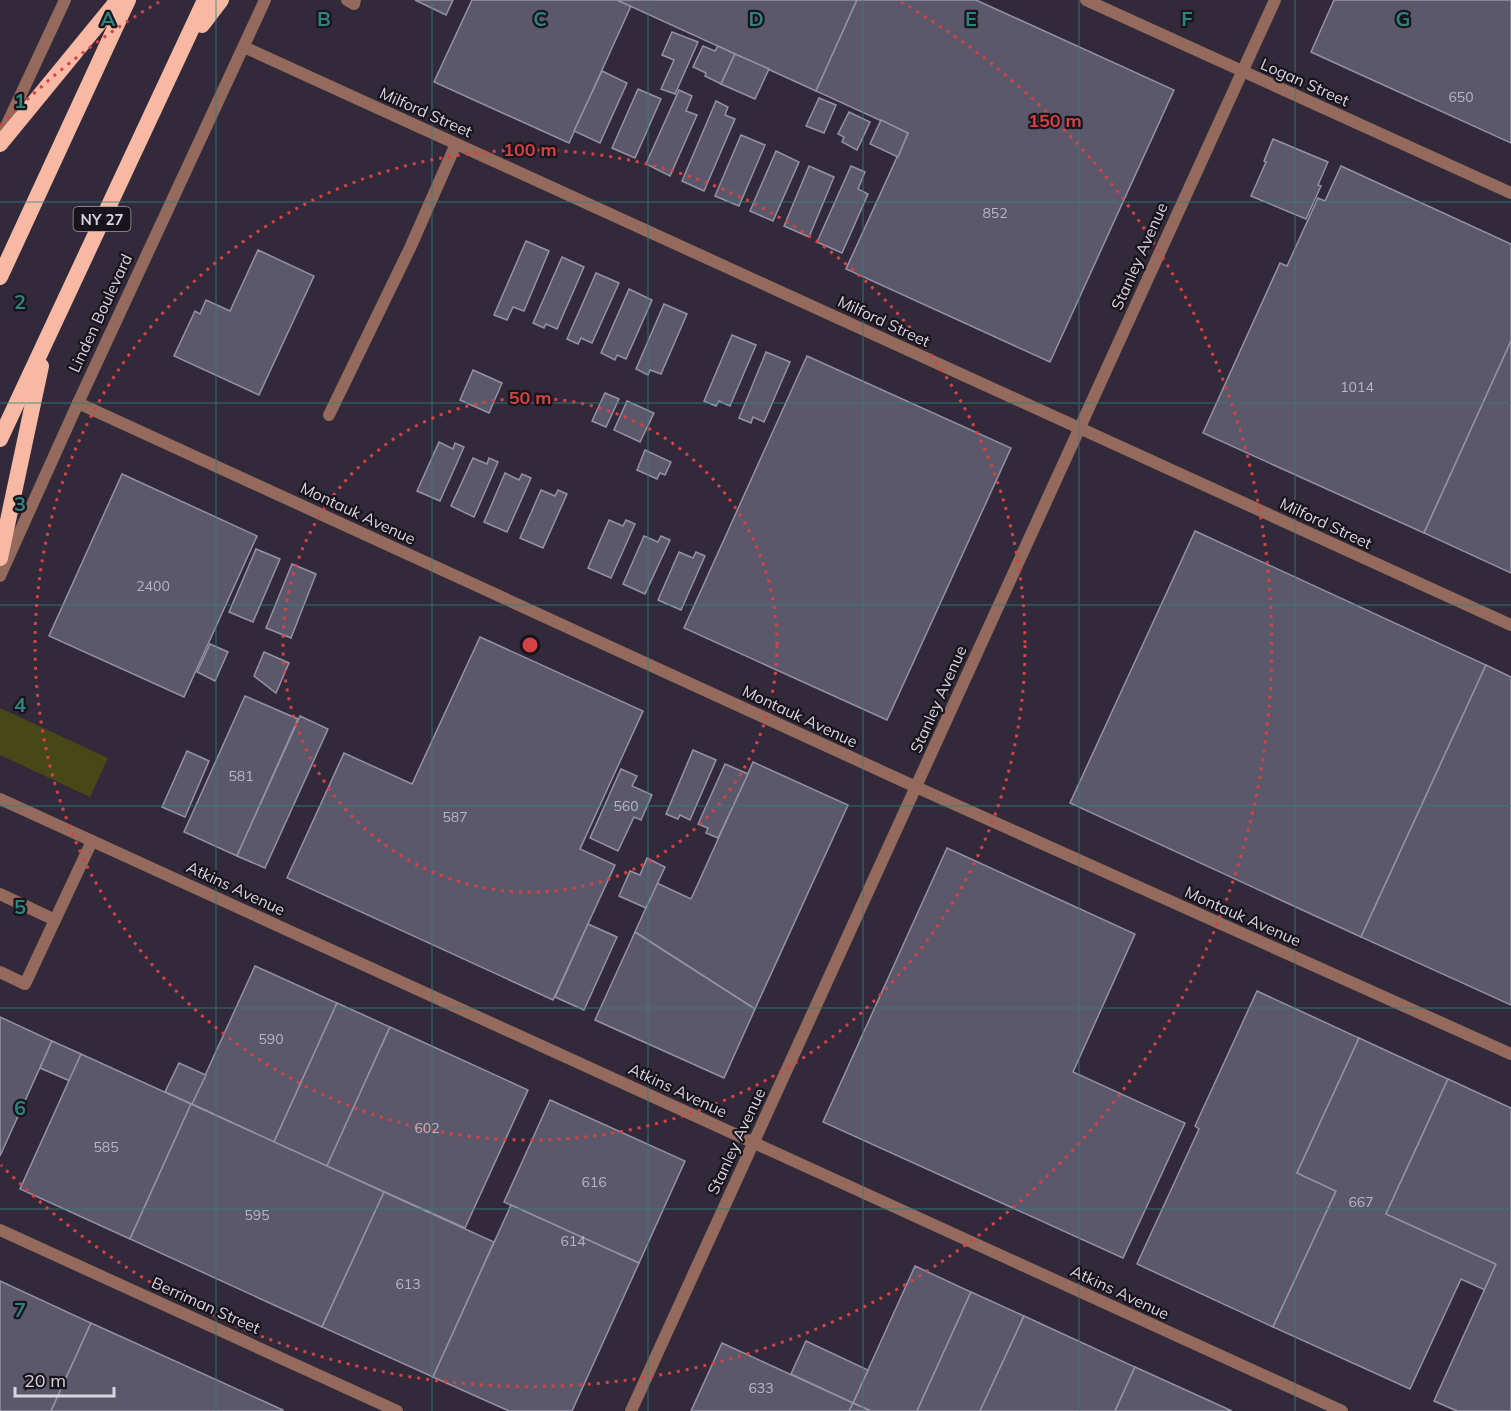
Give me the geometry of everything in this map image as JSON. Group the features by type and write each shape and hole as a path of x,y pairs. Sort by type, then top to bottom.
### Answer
{"highway":[{"path":"0,144 118,0"},
{"path":"0,277 128,0"},
{"name":"NY 27","path":"0,439 205,0"},
{"path":"181,52 221,0"},
{"path":"0,558 47,336"}],"street":[{"path":"0,139 65,0"},
{"name":"Linden Boulevard","path":"0,576 266,0"},
{"path":"347,0 354,3 355,0"},
{"name":"Logan Street","path":"1086,0 1511,193"},
{"name":"Stanley Avenue","path":"631,1411 1275,0"},
{"name":"Milford Street","path":"244,47 1511,625"},
{"path":"329,415 410,248 456,144"},
{"name":"Montauk Avenue","path":"78,403 916,787 1511,1054"},
{"name":"Atkins Avenue","path":"0,799 1342,1411"},
{"path":"0,972 25,984 92,841"},
{"path":"0,894 55,920"},
{"name":"Berriman Street","path":"0,1230 398,1411"}],"shaded area":[{"path":"0,708 108,758 90,797 0,755"}],"building":[{"path":"415,0 453,0 446,15"},
{"path":"472,0 617,0 631,6 569,143 434,82"},
{"path":"617,0 857,0 816,91"},
{"path":"857,0 976,0 1174,90 1050,362 846,269 908,133 816,91"},
{"path":"1334,0 1511,0 1511,143 1311,52"},
{"path":"672,32 698,42 675,94 661,89 674,60 662,55"},
{"path":"703,46 715,51 718,46 735,54 721,84 693,67"},
{"path":"735,54 769,69 755,99 721,84"},
{"path":"602,71 627,83 600,143 574,131"},
{"path":"638,89 661,99 635,158 612,148"},
{"path":"679,90 692,96 686,111 697,115 670,176 646,164"},
{"path":"819,98 836,105 824,133 806,126"},
{"path":"716,101 728,107 725,115 735,119 704,191 682,181"},
{"path":"849,112 870,122 857,150 842,142 844,137 838,134"},
{"path":"881,120 908,133 898,157 870,144"},
{"path":"741,135 765,145 739,206 715,196"},
{"path":"1273,139 1328,162 1318,185 1321,186 1306,219 1251,196"},
{"path":"776,151 799,162 773,221 750,211"},
{"path":"809,166 834,177 809,237 784,226"},
{"path":"851,166 865,172 858,189 868,194 842,253 817,242"},
{"path":"1341,166 1511,244 1511,341 1424,533 1203,433 1280,263 1287,266 1318,198 1325,201"},
{"path":"526,241 549,251 524,311 513,307 507,320 494,315"},
{"path":"258,250 314,276 259,395 174,356 195,311 200,314 206,300 230,311"},
{"path":"562,257 584,267 557,329 546,324 544,328 533,323"},
{"path":"596,273 619,283 592,343 581,338 578,344 567,339"},
{"path":"629,289 652,300 626,359 617,355 615,360 601,353"},
{"path":"664,304 687,314 661,374 650,370 648,375 636,369"},
{"path":"732,335 756,345 730,406 719,401 716,406 704,401"},
{"path":"1511,341 1511,573 1424,533"},
{"path":"766,352 790,362 764,422 753,417 751,423 739,418"},
{"path":"807,356 1011,448 887,720 684,628"},
{"path":"473,370 502,383 489,413 460,400"},
{"path":"605,393 619,399 606,427 592,421"},
{"path":"627,401 654,413 640,442 614,430"},
{"path":"439,442 453,449 455,443 464,447 440,501 417,491"},
{"path":"645,450 671,462 665,475 660,473 657,479 637,470"},
{"path":"473,458 487,464 489,458 498,462 474,517 451,506"},
{"path":"505,473 519,480 522,474 531,478 507,532 484,522"},
{"path":"122,474 257,536 184,697 49,636"},
{"path":"541,490 555,496 558,490 567,494 543,548 520,538"},
{"path":"609,520 623,526 626,520 635,524 611,578 588,568"},
{"path":"1195,531 1486,665 1361,937 1070,803"},
{"path":"644,536 658,542 661,536 670,540 645,594 623,584"},
{"path":"256,549 280,559 253,622 229,612"},
{"path":"679,552 693,558 696,552 705,556 681,610 658,600"},
{"path":"292,564 316,574 291,638 266,628"},
{"path":"480,637 643,711 580,849 615,865 553,1000 287,878 344,753 412,784"},
{"path":"210,644 228,652 215,681 197,672"},
{"path":"264,652 289,663 276,693 254,676"},
{"path":"1486,665 1511,677 1511,1005 1361,937"},
{"path":"245,696 298,719 237,856 184,832"},
{"path":"300,716 328,729 265,868 237,856"},
{"path":"693,750 716,760 690,820 680,815 678,819 666,814"},
{"path":"187,751 209,761 185,817 162,807"},
{"path":"753,762 848,805 755,1009 635,932 657,883 691,899"},
{"path":"725,764 748,774 718,838 706,833 708,828 698,824"},
{"path":"621,769 637,776 632,786 652,795 641,820 634,817 618,851 590,838"},
{"path":"947,848 1135,934 1073,1072 1185,1123 1123,1258 823,1122"},
{"path":"647,858 665,867 646,908 619,896 630,871 640,875"},
{"path":"588,924 617,937 584,1010 555,997"},
{"path":"635,932 755,1009 724,1078 595,1020"},
{"path":"255,966 337,1003 274,1142 192,1104"},
{"path":"1257,991 1359,1038 1297,1173 1336,1191 1273,1327 1137,1264 1199,1129 1195,1126"},
{"path":"337,1003 390,1027 327,1166 274,1142"},
{"path":"0,1017 52,1041 0,1156"},
{"path":"390,1027 528,1090 465,1228 327,1166"},
{"path":"1359,1038 1448,1079 1386,1214 1496,1264 1485,1290 1461,1279 1410,1389 1273,1327 1336,1191 1297,1173"},
{"path":"52,1041 81,1054 70,1081 40,1068"},
{"path":"81,1054 191,1104 130,1239 20,1189"},
{"path":"179,1063 206,1075 192,1104 165,1092"},
{"path":"1448,1079 1511,1108 1511,1411 1457,1411 1434,1401 1496,1264 1386,1214"},
{"path":"550,1100 685,1161 639,1263 504,1202"},
{"path":"191,1104 384,1192 322,1327 130,1239"},
{"path":"384,1192 494,1242 433,1377 322,1327"},
{"path":"511,1205 639,1263 572,1411 509,1411 433,1377"},
{"path":"915,1266 971,1292 917,1411 871,1411 853,1403"},
{"path":"0,1281 91,1323 51,1411 0,1411"},
{"path":"971,1292 1024,1316 980,1411 917,1411"},
{"path":"1024,1316 1135,1367 1115,1411 980,1411"},
{"path":"91,1323 283,1410 51,1411"},
{"path":"806,1341 868,1370 853,1403 791,1374"},
{"path":"722,1343 853,1403 849,1411 691,1411"},
{"path":"1135,1367 1232,1411 1115,1411"},
{"path":"853,1403 871,1411 849,1411"}]}
